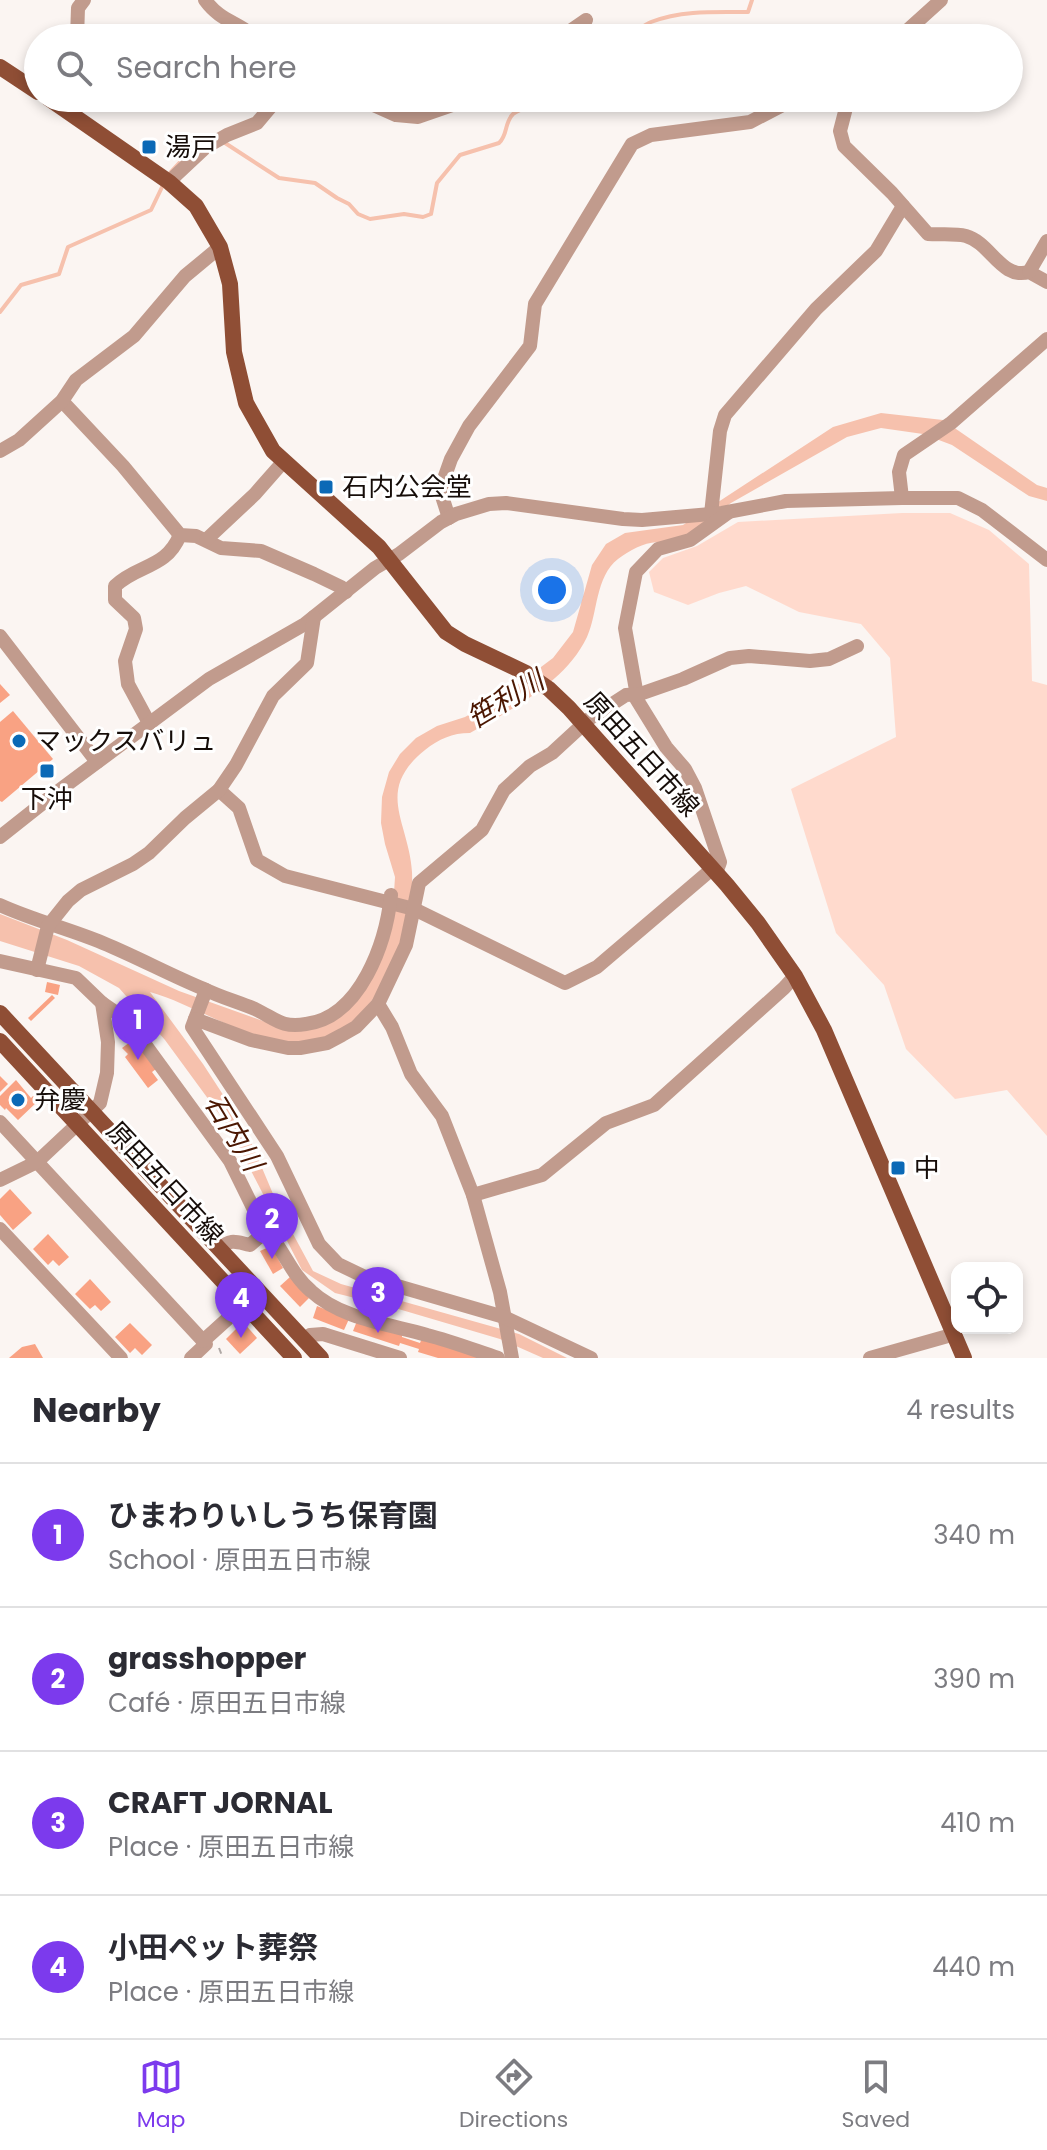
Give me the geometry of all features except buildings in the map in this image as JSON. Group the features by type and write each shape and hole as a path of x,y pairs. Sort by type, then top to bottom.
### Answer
{"main road":[{"path":"0,67 24,83"},
{"name":"原田五日市線","path":"82,112 196,206 220,247 230,284 234,352 246,403 273,451 390,559 446,632 530,675 545,686 584,725 758,923 795,976 824,1030 951,1325"},
{"name":"原田五日市線","path":"0,1013 321,1358"},
{"name":"原田五日市線","path":"0,1041 294,1358"},
{"name":"原田五日市線","path":"955,1334 964,1358"}],"street":[{"path":"77,24 78,8 84,0"},
{"path":"205,0 217,15 237,24"},
{"path":"914,24 941,0"},
{"path":"580,24 586,20"},
{"path":"167,181 206,147 257,123 266,112"},
{"path":"389,112 418,117 432,112"},
{"path":"449,518 440,490 451,459 469,426 530,346 535,304 632,144 651,135 750,122 769,112"},
{"path":"845,112 840,131 844,146 928,234 967,236 987,249 1007,271 1029,272 1047,282"},
{"path":"722,512 715,496 720,431 725,415 816,309 876,251 903,206"},
{"path":"1029,272 1047,241"},
{"path":"0,451 19,440 62,401 76,380 134,336 185,276 220,247"},
{"path":"902,498 899,472 904,455 951,423 1047,339"},
{"path":"62,401 123,466 180,535 196,536 221,548 261,551 346,592"},
{"path":"206,540 255,494 284,461"},
{"path":"0,837 209,679 288,635 375,568 449,518 472,508 506,503 642,520 722,512 786,501 958,498 982,510 1047,560"},
{"path":"634,695 636,690 625,628 636,572 658,549 690,540 722,512"},
{"path":"149,723 128,684 125,661 136,629 134,618 115,600 115,586 167,556 180,535"},
{"path":"38,966 49,924 68,901 81,890 149,853 219,790 273,696 307,663 314,617"},
{"path":"0,636 97,762"},
{"path":"196,1018 251,1040 288,1048 327,1043 342,1035 356,1027 378,1004 406,945 419,883 482,830 504,790 584,725 626,695 683,679 730,658 749,656 819,660 829,659 857,646"},
{"path":"219,790 239,808 257,860 285,876 391,900 413,908 565,983 597,967 714,871 720,862 695,788 634,695"},
{"path":"0,905 108,945 205,992 258,1010 274,1021 289,1026 328,1018 355,995 380,946 391,900"},
{"path":"0,961 38,966 76,978 102,1003 128,1021 230,1161 265,1232 310,1291 333,1307 498,1358"},
{"path":"473,1195 542,1175 606,1123 654,1105 795,976"},
{"path":"205,992 192,1027 277,1156 313,1232 328,1255 350,1271 505,1319 591,1358"},
{"path":"0,1180 37,1162 100,1103 107,1073 108,1042 102,1003"},
{"path":"378,1004 392,1027 411,1074 442,1116 473,1195 500,1292 512,1358"},
{"path":"0,1122 206,1344 191,1358"},
{"path":"0,1229 121,1358"},
{"path":"220,1249 232,1241 250,1245 265,1232"},
{"path":"203,1341 244,1304"},
{"path":"303,1339 323,1334 400,1358"},
{"path":"870,1358 955,1334"}],"path":[{"path":"219,1348 223,1358"}],"shaded area":[{"path":"950,513 989,530 1029,564 1032,681 1047,685 1047,1136 1007,1090 955,1099 906,1049 884,985 836,933 791,789 896,737 890,658 861,624 799,612 746,586 688,605 654,592 649,572 663,558 697,546 738,522"}],"water":[{"path":"881,413 943,420 1037,485 1047,488 1047,501 1029,496 952,445 923,434 881,428 847,437 731,503 681,540 642,545 632,550 618,559 605,575 587,637 565,668 536,693 503,714 470,733 452,735 430,746 410,765 401,779 398,808 412,872 406,926 385,981 368,1006 348,1025 325,1038 298,1042 278,1040 241,1030 150,992 246,1130 279,1208 313,1271 341,1284 519,1334 567,1358 543,1358 500,1339 335,1293 302,1270 228,1126 165,1040 119,988 79,966 0,941 0,914 67,940 179,991 277,1026 345,1011 393,908 395,877 381,823 382,797 389,772 400,754 416,738 437,726 465,717 501,697 553,658 573,632 592,565 606,544 625,533 683,525 833,427"}],"waterway":[{"path":"648,24 675,15 699,12 748,12 752,0"},
{"path":"222,141 279,178 315,183 370,219 404,214 423,217 431,214 437,183 460,155 499,143 508,121 516,112"},
{"path":"168,175 181,161"},
{"path":"0,312 21,285 59,274 68,247 151,210 164,183"}],"place":[{"name":"湯戸","path":"149,147"},
{"name":"石内公会堂","path":"326,487"},
{"name":"マックスバリュ","path":"19,741"},
{"name":"下沖","path":"47,771"},
{"name":"ひまわりいしうち保育園","path":"138,1060"},
{"name":"弁慶","path":"18,1100"},
{"name":"中","path":"898,1168"},
{"name":"grasshopper","path":"272,1259"},
{"name":"CRAFT JORNAL","path":"378,1333"},
{"name":"小田ペット葬祭","path":"241,1338"}],"water label":[{"name":"笹利川","path":"505,699"},
{"name":"石内川","path":"234,1132"}]}
